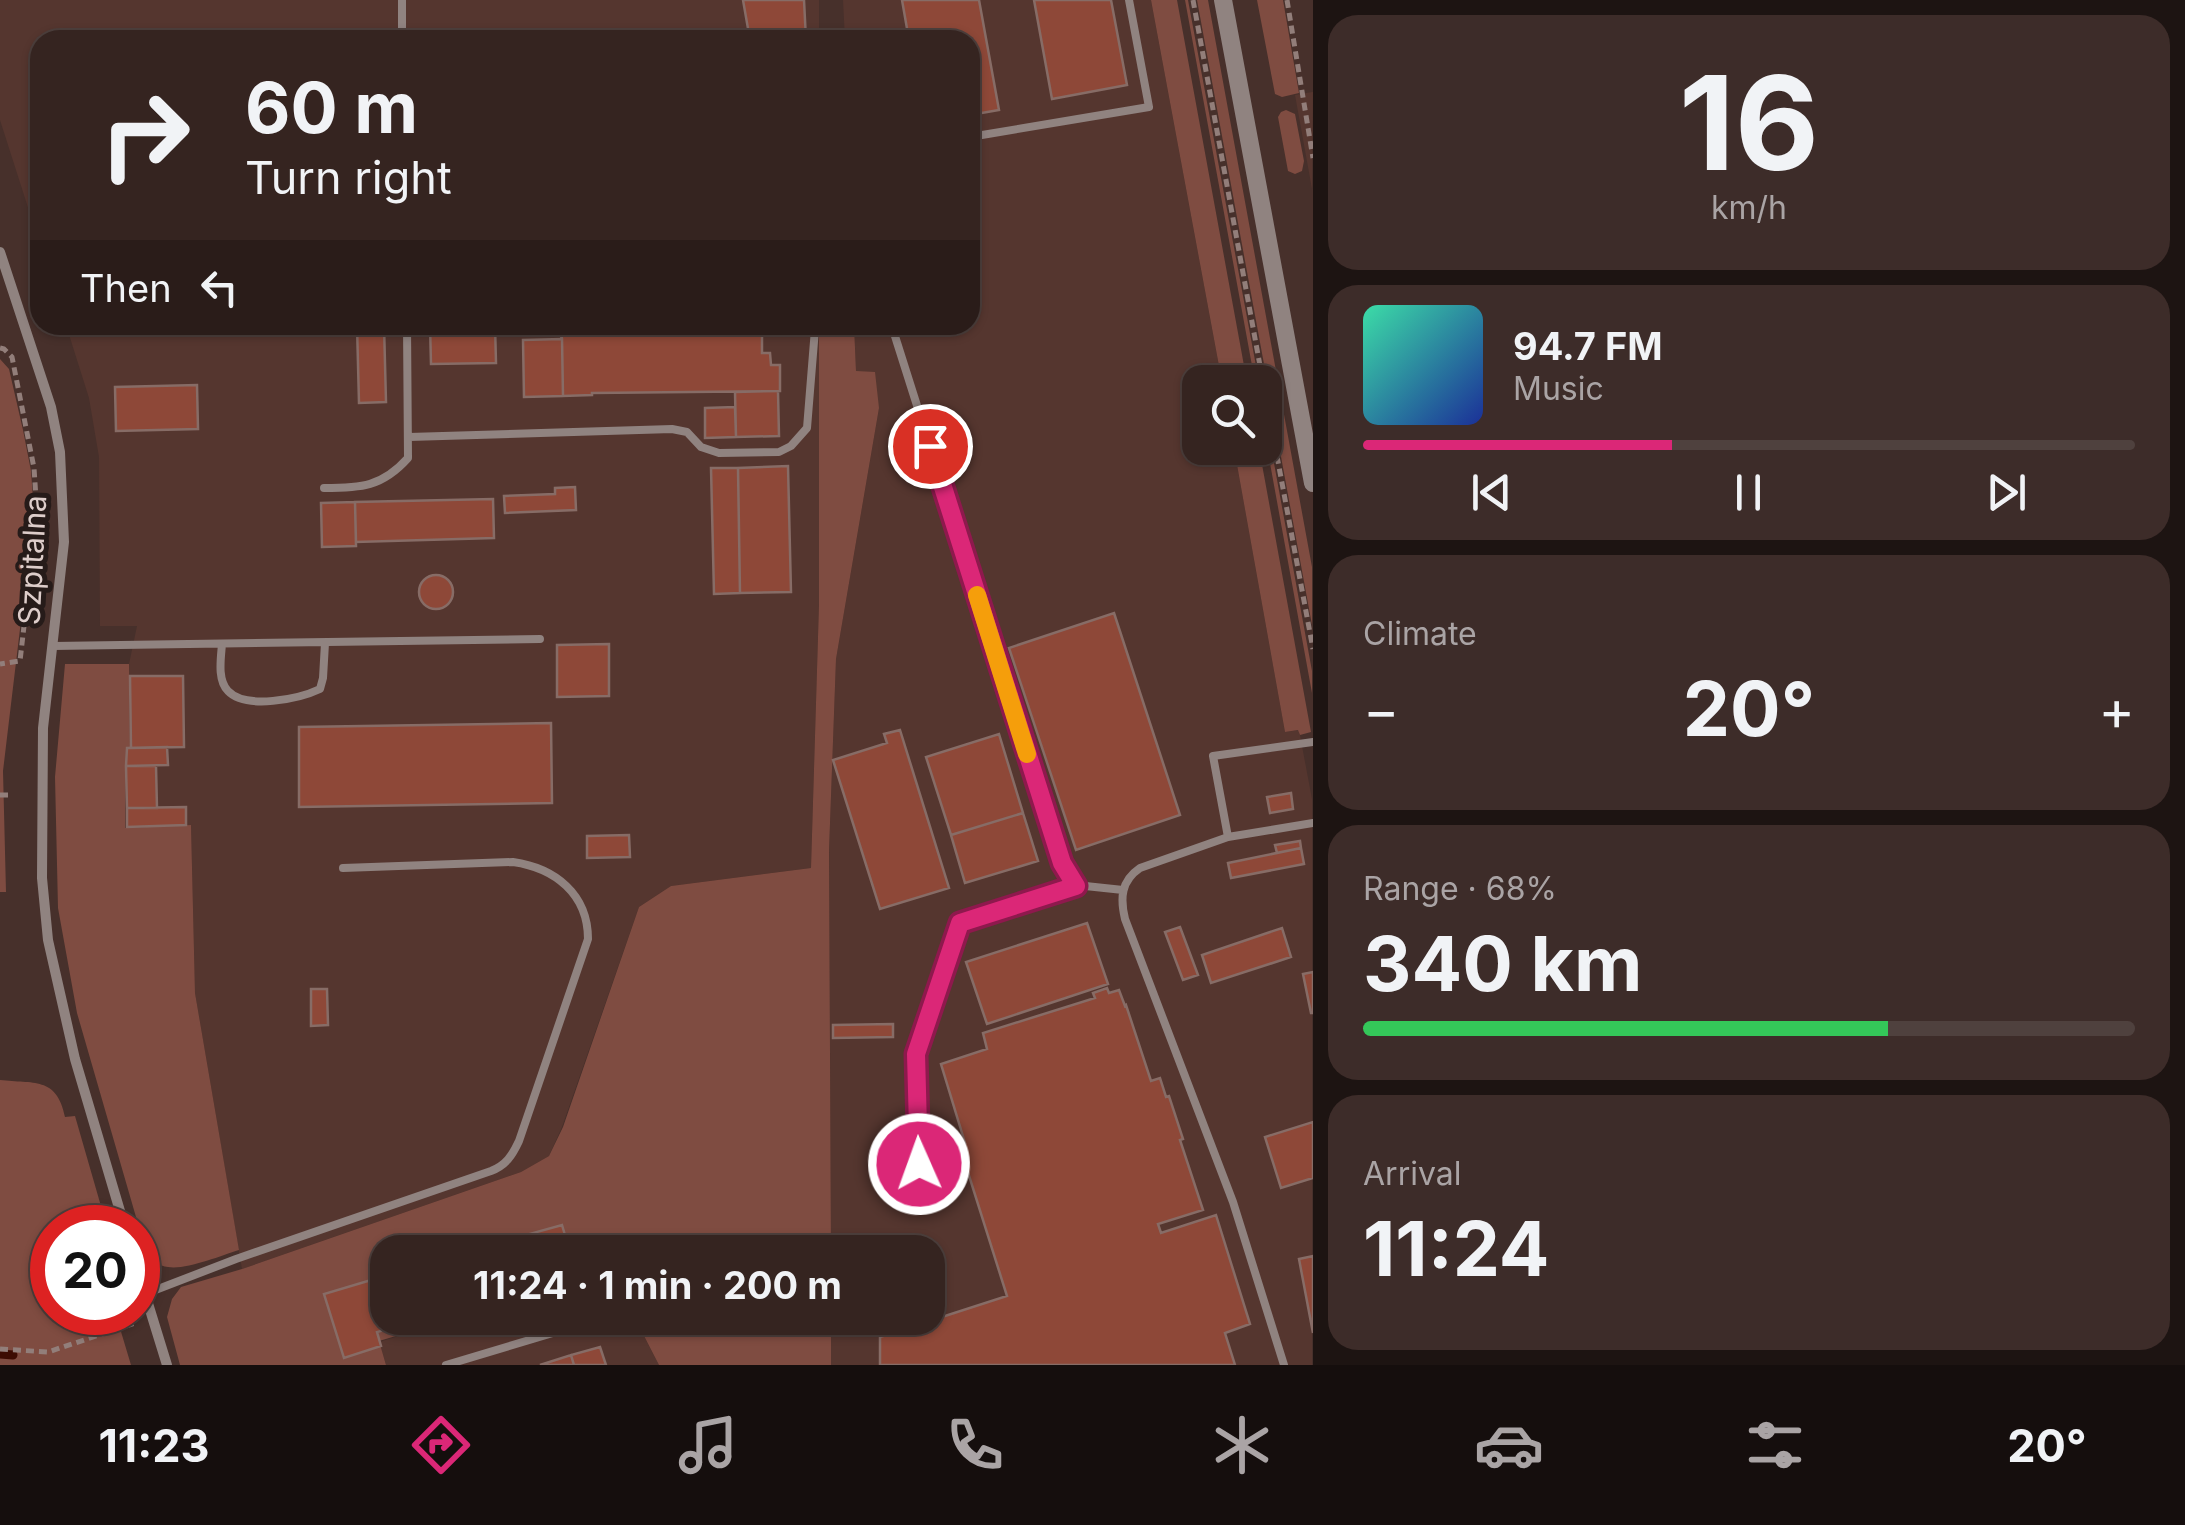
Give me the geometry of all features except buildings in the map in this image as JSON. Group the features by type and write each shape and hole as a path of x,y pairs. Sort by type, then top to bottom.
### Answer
{"street":[{"path":"1223,0 1310,451 1312,484"},
{"name":"Szpitalna","path":"0,252 51,407 60,452 64,542 43,728 42,878 48,940 75,1059 117,1205"},
{"path":"157,1335 166,1365"}],"lane":[{"path":"402,0 402,30"},
{"path":"980,135 1149,107 1129,0"},
{"path":"324,488 362,488 396,471 408,458 407,335"},
{"path":"409,437 672,429 688,432 701,448 719,453 779,452 792,446 807,428 814,335"},
{"path":"895,335 1062,863 1076,886"},
{"path":"52,646 540,639"},
{"path":"222,644 221,679 228,692 246,700 286,700 320,689 325,642"},
{"path":"1228,837 1213,756 1312,742"},
{"path":"1284,1365 1233,1202 1125,919 1122,890 1129,876 1140,868 1228,837 1312,823"},
{"path":"160,1288 491,1172 503,1166 519,1142 588,939 582,904 554,875 534,865 513,862 343,868"},
{"path":"920,1200 916,1054 960,923 1076,886 1122,890"},
{"path":"446,1365 546,1335"}],"path":[{"path":"1192,0 1260,365"},
{"path":"1287,0 1312,158"},
{"path":"0,348 12,357 34,468 37,513 20,661 0,664"},
{"path":"1278,465 1312,649"},
{"path":"0,1349 48,1352 99,1335"}],"shaded area":[{"path":"0,0 819,0 819,30 30,30 30,214 0,120"},
{"path":"843,0 1151,0 1219,365 1182,365 1182,465 1237,465 1285,732 1299,730 1312,799 1312,1365 831,1365 831,1335 945,1335 945,1235 831,1235 829,851 836,659 879,408 856,371 854,335 980,335 980,30 844,30"},
{"path":"1151,0 1177,0 1244,365 1219,365"},
{"path":"1185,0 1256,365 1252,365"},
{"path":"1197,0 1208,0 1275,365 1264,365"},
{"path":"1257,0 1283,0 1299,93 1282,97 1275,94"},
{"path":"1313,92 1312,189 1295,95"},
{"path":"1286,110 1295,114 1304,161 1302,171 1295,174 1288,171 1278,117"},
{"path":"69,335 819,335 819,604 811,868 671,886 639,907 549,1156 521,1172 242,1269 195,993 191,826 125,829 129,664 137,626 100,626 99,457 89,398"},
{"path":"819,335 854,335 856,371 875,372 879,408 836,659 829,851 831,1235 370,1235 370,1335 399,1335 379,1341 386,1365 180,1365 167,1317 172,1299 181,1287 521,1172 549,1156 563,1127 639,907 671,886 811,868 819,604"},
{"path":"0,359 9,369 23,430 34,512 3,771 6,892 0,892"},
{"path":"1282,403 1312,567 1312,625 1282,462"},
{"path":"1237,465 1262,465 1311,732 1285,732"},
{"path":"1270,465 1274,465 1312,671 1312,693"},
{"path":"65,664 129,664 130,747 126,747 125,828 191,825 195,993 239,1250 184,1266 162,1266 160,1205 133,1205 77,1013 58,908 55,777"},
{"path":"0,1080 50,1088 65,1117 75,1116 101,1205 30,1205 30,1335 122,1335 131,1365 0,1365"},
{"path":"402,1335 644,1335 659,1365 386,1365 379,1342"},
{"path":"644,1335 831,1335 831,1365 659,1365"}],"waterway":[{"path":"0,1354 13,1355"}],"slow traffic":[{"path":"977,595 1027,754"}],"route":[{"path":"919,1164 916,1054 960,923 1076,886 1062,863 930,446"}]}
